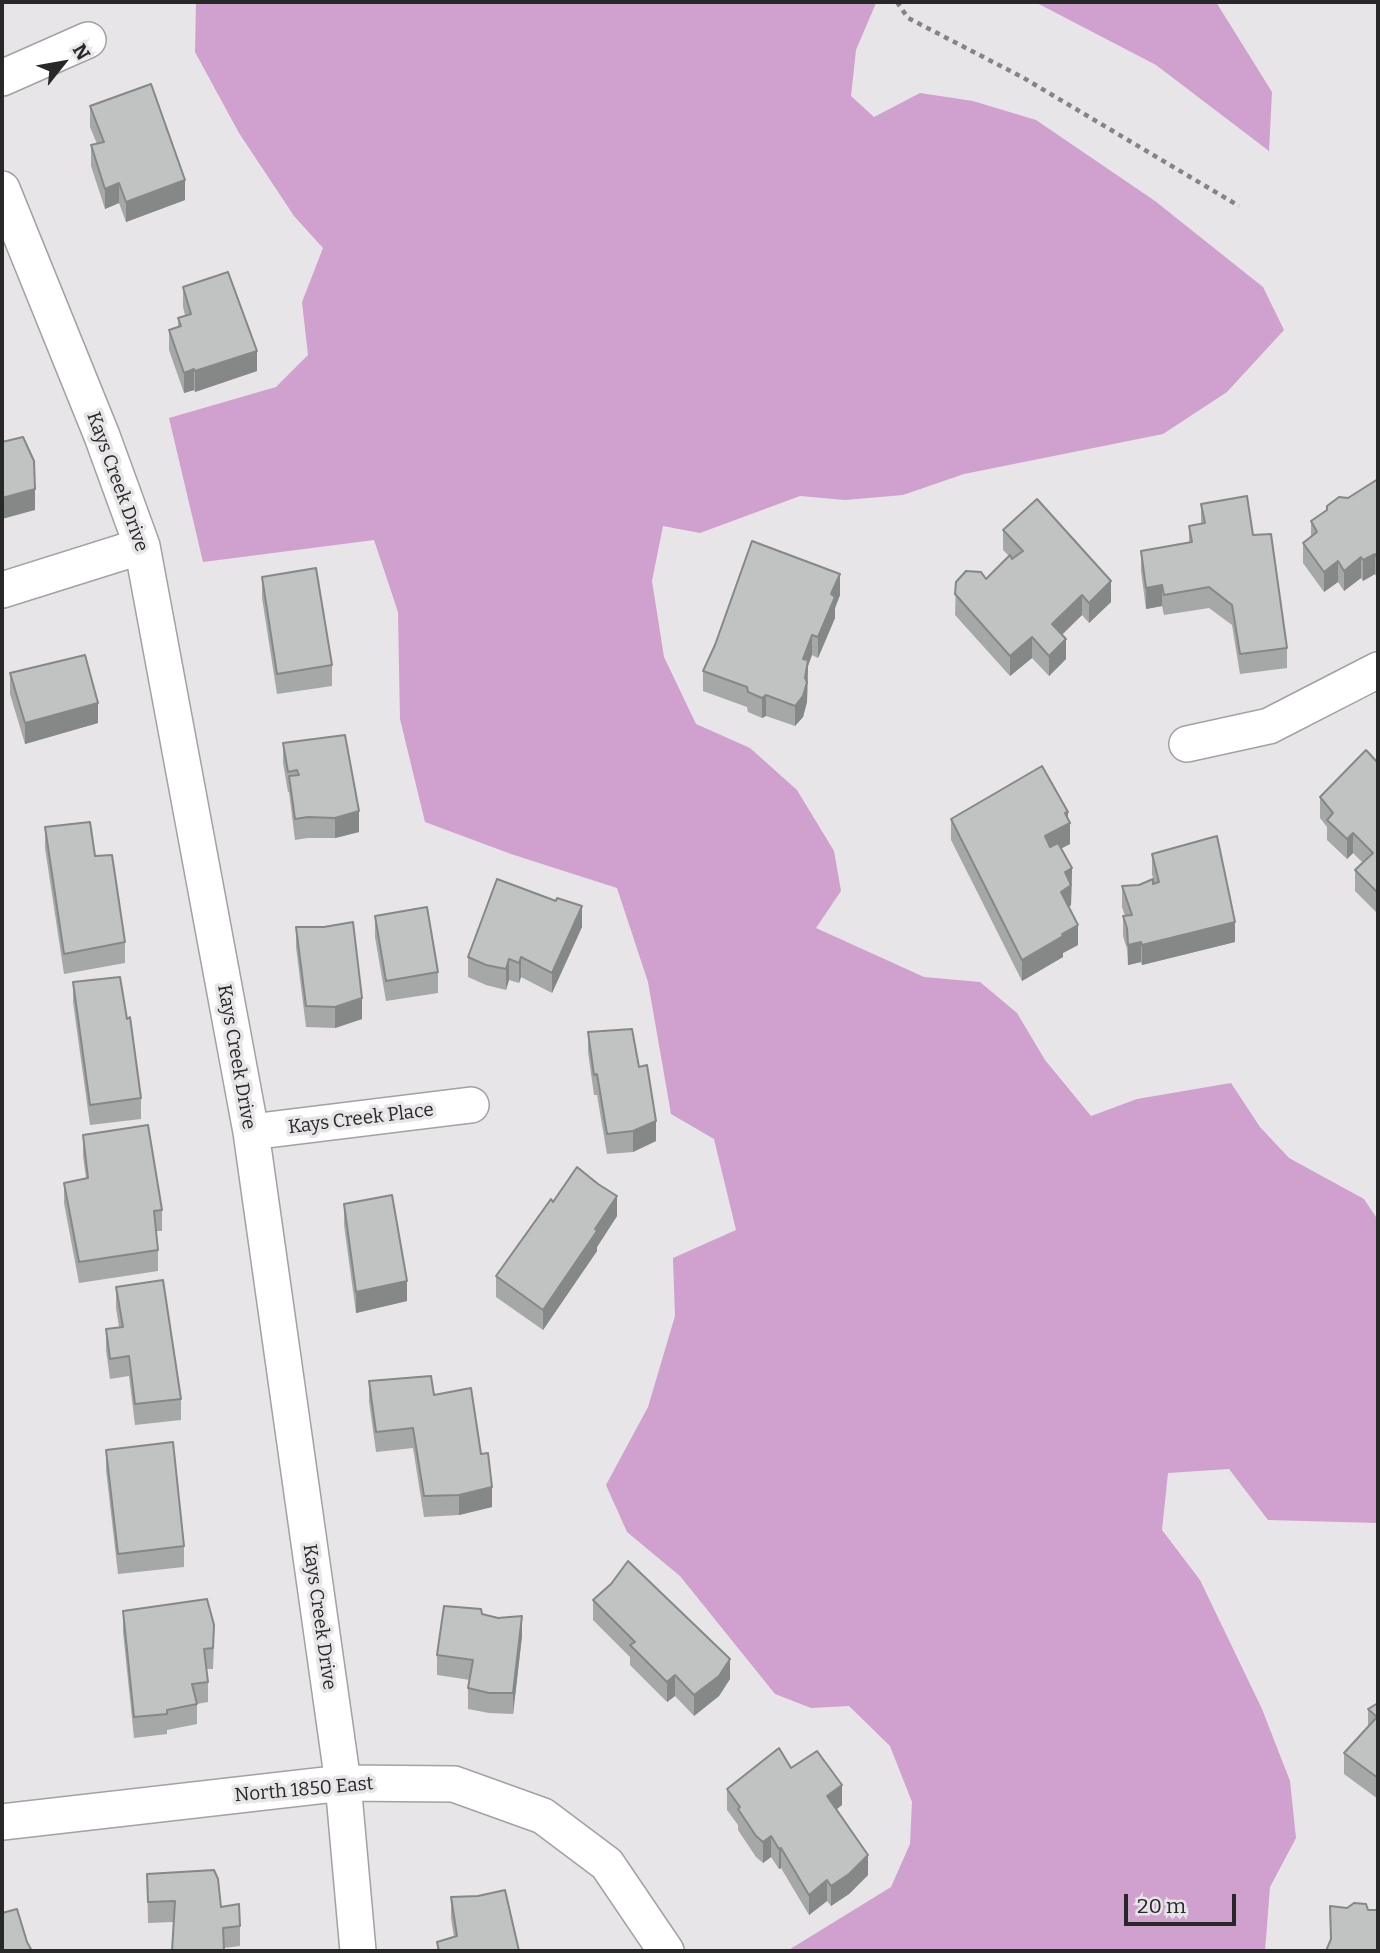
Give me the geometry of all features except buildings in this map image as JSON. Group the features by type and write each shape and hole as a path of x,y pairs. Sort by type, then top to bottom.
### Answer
{"street":[{"path":"2,78 88,40"},
{"name":"Kays Creek Drive","path":"2,189 102,436 142,546 251,1132 343,1783 358,1951"},
{"path":"2,590 142,546"},
{"path":"1187,744 1269,726 1378,670"},
{"name":"Kays Creek Place","path":"251,1132 471,1105"},
{"name":"North 1850 East","path":"2,1822 343,1783 454,1784 543,1816 607,1864 666,1951"}],"path":[{"path":"897,2 908,18 1022,76 1239,206"}],"shaded area":[{"path":"196,2 879,2 876,3 856,50 851,96 874,117 920,93 973,101 1036,120 1155,201 1263,287 1284,330 1227,392 1163,434 964,474 903,495 845,500 800,496 700,533 663,526 652,581 664,657 696,724 750,748 797,790 834,851 841,891 816,928 924,977 980,982 1017,1013 1045,1060 1091,1116 1137,1099 1231,1083 1260,1127 1289,1158 1364,1199 1378,1220 1378,1523 1268,1520 1229,1469 1168,1473 1162,1530 1200,1580 1262,1709 1290,1781 1296,1838 1270,1887 1265,1951 787,1951 891,1887 910,1844 912,1802 890,1746 849,1706 811,1708 775,1694 680,1576 627,1532 606,1485 648,1407 675,1316 673,1258 736,1230 714,1139 671,1114 648,982 617,888 511,854 425,822 400,719 398,612 374,540 203,562 169,418 276,387 308,355 302,302 323,248 294,216 239,133 195,52"},
{"path":"1035,2 1216,2 1272,92 1269,151 1156,65"}]}
